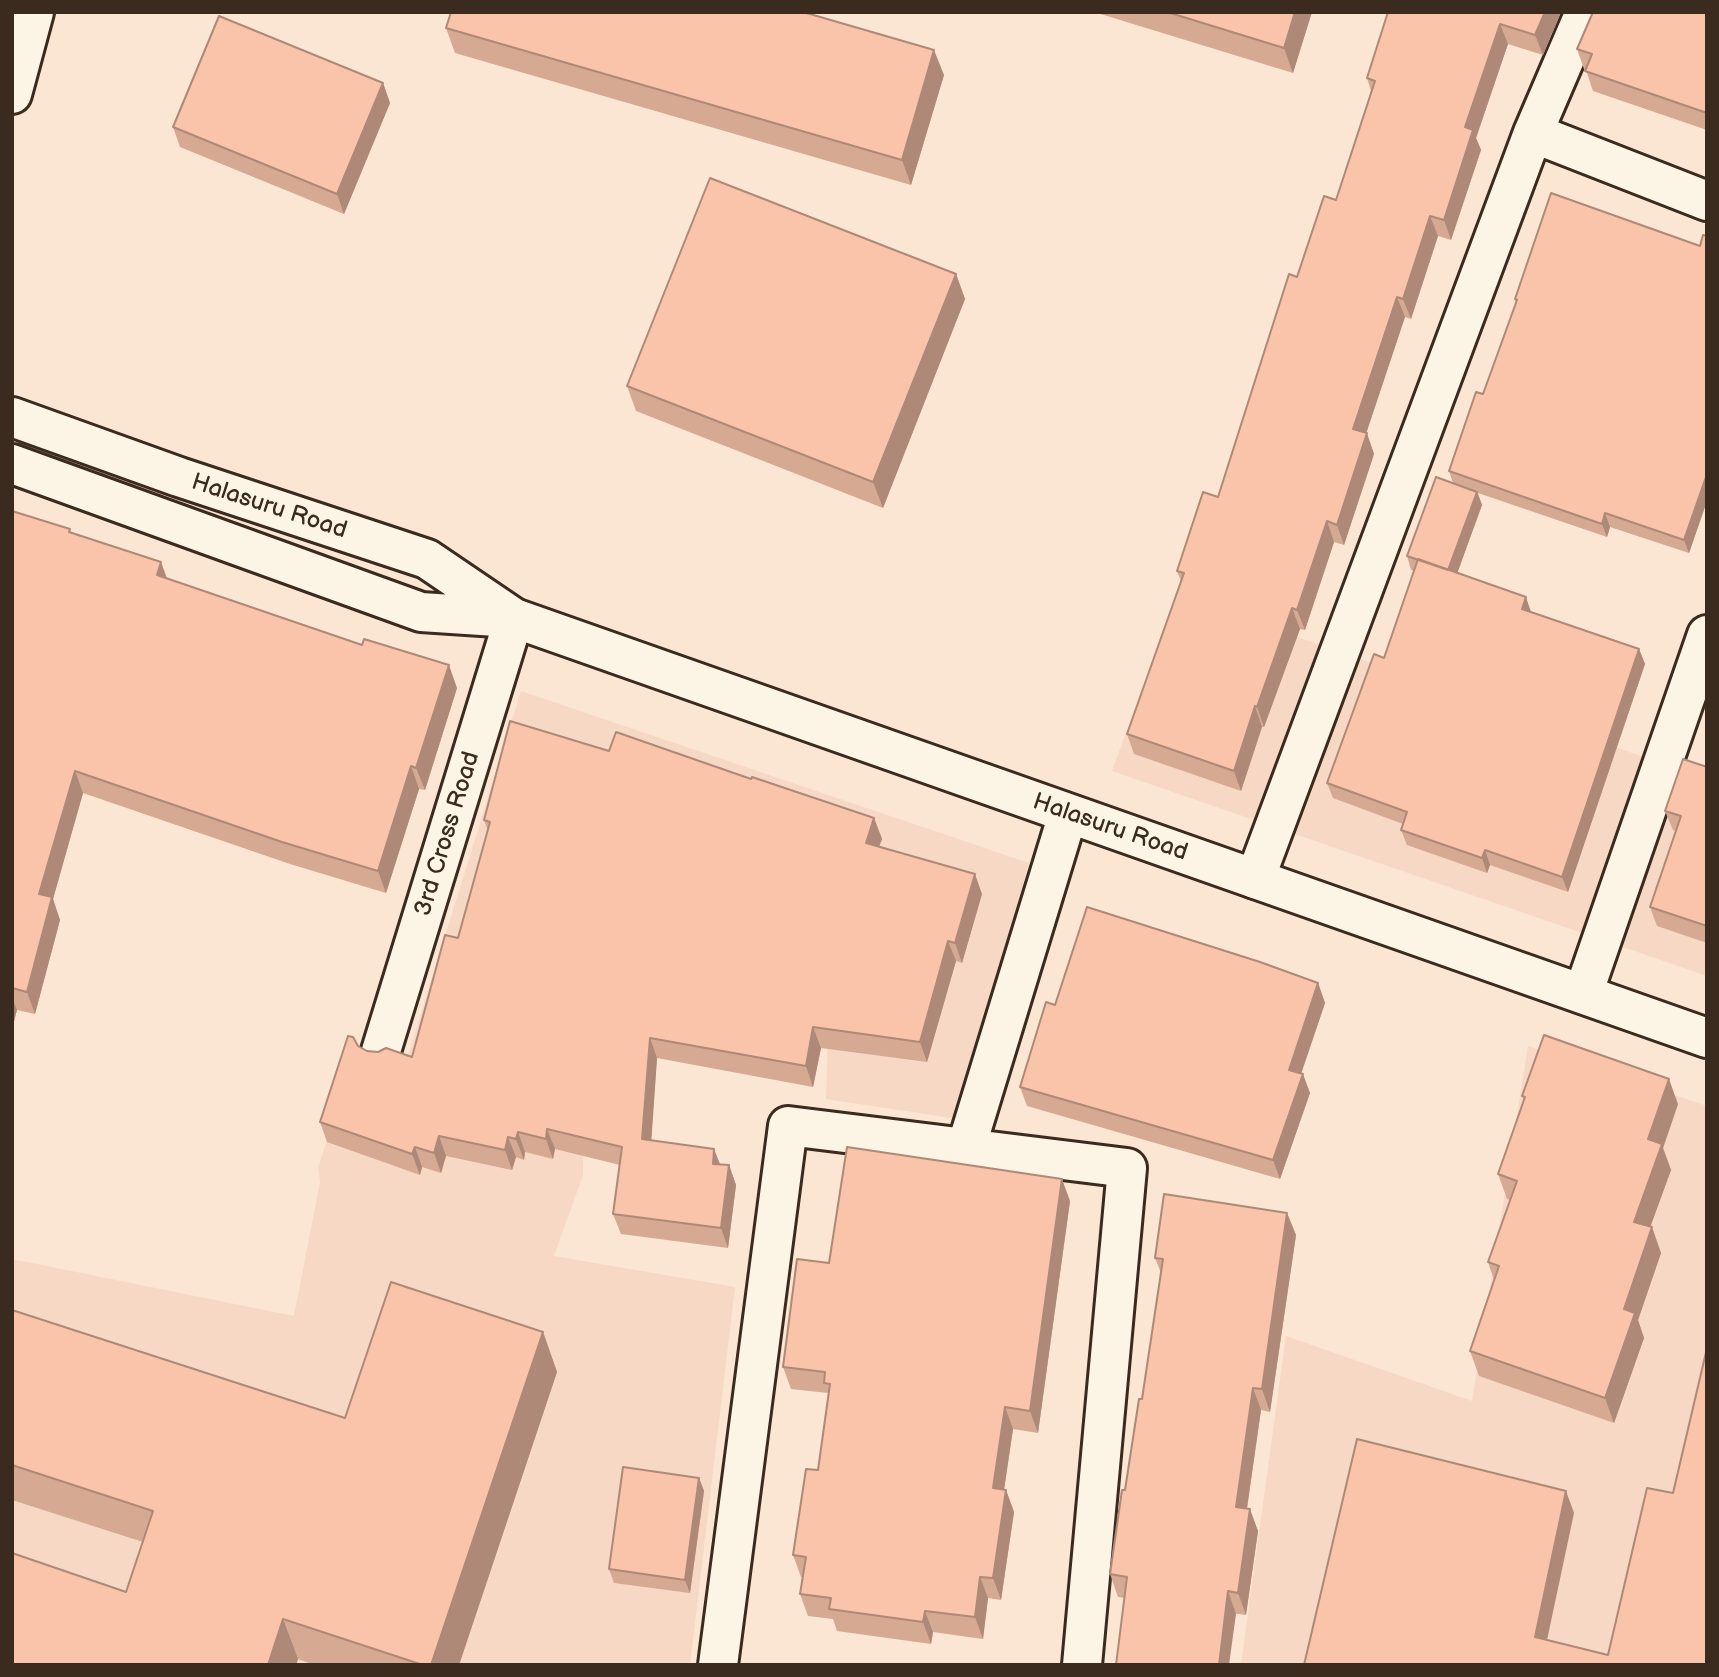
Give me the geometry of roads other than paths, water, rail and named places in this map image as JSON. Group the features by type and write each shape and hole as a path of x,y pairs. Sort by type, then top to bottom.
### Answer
{"street":[{"path":"12,94 34,12"},
{"path":"1255,879 1533,133 1585,12"},
{"path":"1533,133 1707,201"},
{"name":"Halasuru Road","path":"12,418 179,477 427,559 514,618 1707,1038"},
{"name":"Halasuru Road","path":"12,464 421,612 514,618"},
{"name":"3rd Cross Road","path":"382,1051 514,618"},
{"path":"1583,994 1707,635"},
{"path":"966,1148 1068,814"},
{"path":"718,1665 788,1126 1128,1168 1082,1665"}]}
